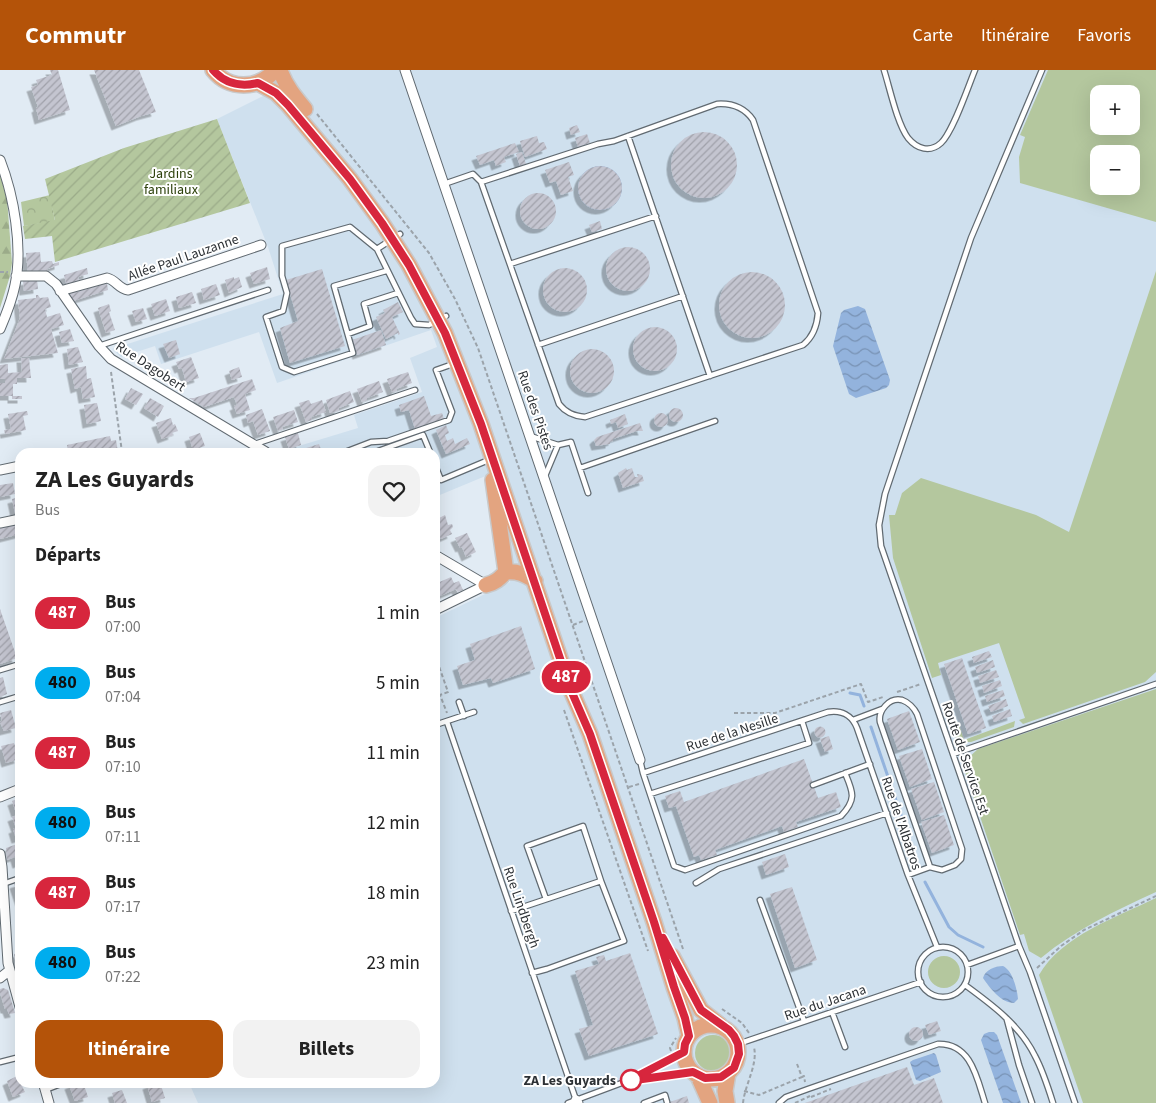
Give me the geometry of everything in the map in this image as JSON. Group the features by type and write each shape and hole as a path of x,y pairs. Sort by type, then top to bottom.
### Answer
{"main road":[{"path":"213,70 222,79 230,83 249,85 258,83 274,70"},
{"path":"280,70 283,80 290,91 375,197 409,265 442,319 472,374 498,444 578,684 590,734"},
{"path":"258,83 276,93 288,105 396,237"},
{"path":"442,319 481,424 570,688 590,734 685,1018 683,1034 685,1044 678,1055 695,1074 710,1103"},
{"path":"486,585 500,579 506,572 492,474 492,458"},
{"path":"506,572 521,572 535,581"},
{"path":"654,922 701,1010 729,1030 734,1036 745,1042 737,1062 728,1073 713,1079 695,1074"},
{"path":"683,1034 704,1025 720,1025"},
{"path":"727,1103 725,1091 728,1073"}],"street":[{"name":"Rue des Pistes","path":"405,70 640,760"},
{"path":"0,160 16,200 17,242 14,273 15,286 0,329"},
{"name":"Allée Paul Lauzanne","path":"60,291 107,278 111,279 120,288 128,290 261,245"},
{"name":"Rue Dagobert","path":"14,273 46,276 51,279 99,346 111,359 259,448"},
{"path":"0,470 15,467"},
{"path":"0,523 15,520"},
{"path":"440,557 486,585"},
{"path":"440,608 486,585"},
{"path":"0,797 15,791"},
{"path":"0,854 8,964 15,988"},
{"path":"0,978 10,970"},
{"path":"45,1088 49,1103"}],"lane":[{"path":"884,70 908,139 925,150 934,148 942,142 950,129 975,70"},
{"name":"Route de Service Est","path":"1042,70 971,238 885,494 880,524 881,546 1075,1103"},
{"path":"444,184 473,174 481,182 559,404 567,413 585,417 803,345 813,334 818,313 753,120 737,106 717,104 614,141 598,144 481,182"},
{"path":"628,136 710,376"},
{"path":"510,264 656,216"},
{"path":"386,271 334,286 353,353 294,372 282,367 266,317 283,311 287,293 282,276 282,246 350,227 377,249 386,271 415,324 429,325 442,319"},
{"path":"377,249 396,237"},
{"path":"99,346 268,290"},
{"path":"348,334 370,326 364,304 398,293"},
{"path":"538,345 683,296"},
{"path":"355,448 371,442 388,441 449,420 452,412 436,370 457,363"},
{"path":"252,444 415,390"},
{"path":"580,468 715,422"},
{"path":"386,448 423,435 428,448"},
{"path":"530,436 558,445 571,442 588,493"},
{"path":"545,478 558,445"},
{"path":"440,478 441,480 492,458"},
{"path":"0,670 15,666"},
{"path":"953,754 1156,684"},
{"path":"0,702 15,698"},
{"path":"853,720 900,699 908,703 917,714 962,845 963,854 955,866 942,870 930,867 908,874"},
{"path":"459,702 464,716"},
{"path":"883,708 879,717 880,722 930,867"},
{"path":"440,724 474,712"},
{"name":"Rue de la Nesille","path":"643,773 828,712 839,712 853,720"},
{"name":"Rue de l'Albatros","path":"853,720 858,728 886,813 937,948"},
{"name":"Rue Lindbergh","path":"449,721 574,1102"},
{"path":"650,794 809,743 802,721"},
{"path":"640,760 674,866 685,870 841,816 850,806 852,791 845,772"},
{"path":"814,785 870,764"},
{"path":"696,883 718,869 886,813"},
{"path":"532,973 624,942 583,826 527,846 546,899"},
{"path":"2,884 15,880"},
{"path":"511,911 601,881"},
{"path":"760,900 804,1021"},
{"path":"967,965 1019,946"},
{"path":"945,947 960,953 967,965 968,976 965,985 955,994 940,997 926,990 921,982 918,970 920,962 930,951 945,947"},
{"name":"Rue du Jacana","path":"745,1042 921,982"},
{"path":"965,985 993,1005 1026,1041 1035,1055 1053,1103"},
{"path":"832,1012 845,1047"},
{"path":"1007,1019 1019,1065 1032,1103"},
{"path":"779,1103 786,1097 808,1089 938,1044 948,1044 960,1051 971,1063 985,1103"},
{"path":"574,1102 628,1081 678,1055"},
{"path":"0,1062 15,1058"},
{"path":"628,1081 695,1074"},
{"path":"644,1103 664,1095 667,1102"}],"path":[{"path":"313,109 430,253 478,348 685,953"},
{"path":"0,272 14,273"},
{"path":"111,359 122,448"},
{"path":"440,669 448,692 440,695 449,721"},
{"path":"896,692 928,682"},
{"path":"734,713 775,713 861,684 868,702 887,696"},
{"path":"563,706 648,950"},
{"path":"629,787 646,782"},
{"path":"1030,972 1079,933 1156,896"},
{"path":"720,1008 748,1029 745,1042 755,1051 755,1059 744,1091 743,1103"},
{"path":"678,1055 670,1048 677,1036 683,1034"},
{"path":"744,1091 759,1095 802,1077"}],"shaded area":[{"path":"289,70 1156,70 1156,1103 198,1103 191,1088 440,1088 440,616 510,582 488,475 440,495 440,448 292,448 358,428 354,415 422,392 410,358 437,347 431,330 277,383 259,332 161,364 155,346 121,357 112,349 283,294 268,247 217,119 267,94 289,76"}],"green space":[{"path":"1048,70 1156,70 1156,222 1020,183 1019,157 1025,137 1020,135"},
{"name":"Jardins familiaux","path":"217,119 250,203 55,262 52,236 25,239 23,226 55,220 45,179 124,148"},
{"path":"0,175 7,199 12,263 0,308"},
{"path":"50,195 55,221 24,226 21,202"},
{"path":"1156,271 1156,672 1145,682 1023,724 1019,720 1025,718 999,643 938,663 941,675 932,678 893,558 889,515 895,515 902,493 921,478 1036,515 1069,532"},
{"path":"1156,689 1156,892 1082,929 1041,958 1029,951 1024,934 1020,935 965,772 967,759 978,749"},
{"path":"1015,721 1014,727 971,742 956,738 950,727 958,722 964,740"},
{"path":"1156,898 1156,1103 1083,1103 1039,975 1061,949 1075,939 1108,920"},
{"path":"944,956 956,960 960,972 956,984 944,988 932,984 928,972 932,960"},
{"path":"713,1035 720,1036 726,1040 730,1046 730,1060 726,1066 720,1070 713,1071 706,1070 700,1066 696,1060 695,1053 696,1046 700,1040 706,1036"}],"water":[{"path":"596,166 604,166 616,172 622,188 616,204 604,210 596,210 584,204 578,192 578,184 584,172"},
{"path":"858,306 865,309 890,380 886,388 856,398 849,394 833,346 841,313 844,310"},
{"path":"1003,966 1012,976 1015,985 1018,999 1014,1003 1000,998 983,978 991,969"},
{"path":"994,1032 997,1035 1021,1103 1003,1103 981,1040 984,1034"},
{"path":"934,1053 941,1072 920,1081 916,1080 910,1062"}],"building":[{"path":"50,70 58,70 70,110 39,120 36,108 38,107 31,87 38,85 36,80 52,75"},
{"path":"94,70 139,70 156,112 116,126"},
{"path":"577,125 580,132 571,135 569,128"},
{"path":"704,132 717,135 727,142 734,152 737,165 734,178 727,188 717,195 704,198 691,195 681,188 674,178 671,165 674,152 681,142 691,135"},
{"path":"587,134 590,143 578,147 575,138"},
{"path":"537,136 539,143 544,142 547,149 525,157 520,141"},
{"path":"515,143 519,152 504,157 506,162 496,166 494,160 480,165 476,156"},
{"path":"522,152 526,164 520,166 516,154"},
{"path":"569,162 574,175 568,177 573,191 561,195 556,181 550,183 545,170"},
{"path":"596,166 604,166 616,172 622,188 616,204 604,210 596,210 584,204 578,192 578,184 584,172"},
{"path":"538,193 551,198 556,211 551,224 538,229 525,224 520,211 525,198"},
{"path":"600,221 602,229 592,232 589,225"},
{"path":"624,247 632,247 644,253 650,269 644,285 632,291 624,291 612,285 606,273 606,265 612,253"},
{"path":"40,252 41,262 52,261 53,264 59,262 59,265 47,269 48,273 28,274 26,253"},
{"path":"267,267 270,279 254,284 250,273"},
{"path":"87,268 88,274 78,277 79,282 67,287 64,275"},
{"path":"561,268 569,268 581,274 587,290 581,306 569,312 561,312 549,306 543,294 543,286 549,274"},
{"path":"322,269 345,346 290,363 280,328 298,321 286,280"},
{"path":"752,272 765,275 775,282 782,292 785,305 782,318 775,328 765,335 752,338 739,335 729,328 722,318 719,305 722,292 729,282 739,275"},
{"path":"234,277 234,279 239,277 242,287 229,293 225,280"},
{"path":"37,279 38,289 24,291 23,281"},
{"path":"107,283 108,290 73,301 66,292 76,289 77,292"},
{"path":"216,284 220,295 204,300 201,289"},
{"path":"192,292 196,303 179,308 176,297"},
{"path":"36,295 40,298 48,297 51,307 45,309 47,317 60,313 64,325 51,329 58,353 4,359 20,318 18,300 36,298"},
{"path":"166,299 170,311 155,316 151,304"},
{"path":"398,302 403,312 392,317 400,334 398,335 398,333 386,339 376,317 385,313 383,310"},
{"path":"109,304 111,311 109,312 115,330 106,333 98,308"},
{"path":"143,308 147,319 136,322 132,311"},
{"path":"651,327 659,327 671,333 677,349 671,365 659,371 651,371 639,365 633,353 633,345 639,333"},
{"path":"70,329 74,341 62,343 59,332"},
{"path":"381,330 386,345 357,355 352,340"},
{"path":"176,340 180,354 169,358 163,344"},
{"path":"78,347 83,362 69,365 67,349"},
{"path":"588,349 596,349 608,355 614,371 608,387 596,393 588,393 576,387 570,375 570,367 576,355"},
{"path":"191,357 199,378 186,382 182,368 179,369 176,362"},
{"path":"21,358 29,358 31,378 17,378 17,384 13,384 13,396 22,396 22,399 12,399 12,396 0,396 0,383 5,383 5,379 0,379 0,365 8,364 8,373 22,372"},
{"path":"86,366 87,379 91,378 95,397 83,399 81,387 75,389 71,369"},
{"path":"239,367 242,377 232,380 229,371"},
{"path":"408,372 412,383 392,392 387,379"},
{"path":"252,379 256,390 245,394 250,410 237,414 234,406 237,405 234,397 204,407 189,398 194,398"},
{"path":"379,381 383,392 362,402 357,389"},
{"path":"131,388 143,394 136,405 125,399"},
{"path":"350,391 354,402 339,408 339,411 330,413 326,400"},
{"path":"424,396 431,416 442,413 444,419 415,429 409,410 401,412 399,405"},
{"path":"150,398 164,406 158,417 144,408"},
{"path":"309,400 311,404 322,400 326,412 311,417 312,420 306,422 299,403"},
{"path":"97,403 101,421 87,424 84,405"},
{"path":"676,408 681,410 683,415 681,420 676,422 671,420 669,415 671,410"},
{"path":"262,409 270,431 258,435 253,421 248,423 246,415"},
{"path":"294,410 298,422 282,427 283,429 278,431 273,417"},
{"path":"27,411 28,415 23,416 26,430 5,434 4,430 11,429 8,414"},
{"path":"661,413 666,415 668,420 666,425 661,427 656,425 654,420 656,415"},
{"path":"625,414 628,424 618,428 616,422 611,424 610,420"},
{"path":"171,418 173,425 175,424 178,431 162,439 156,423"},
{"path":"640,423 643,431 637,431 613,439 610,444 596,446 594,440 597,437"},
{"path":"446,425 449,433 445,435 447,441 453,438 455,444 467,438 470,444 446,454 436,430"},
{"path":"200,433 205,446 192,448 189,437"},
{"path":"298,433 301,445 289,448 285,437"},
{"path":"110,436 111,441 116,440 117,448 67,448 67,445"},
{"path":"319,444 320,448 306,448"},
{"path":"626,468 627,470 632,468 635,477 638,477 637,474 642,475 644,481 623,488 618,473"},
{"path":"13,483 15,494 0,497 0,485"},
{"path":"15,498 15,513 12,499"},
{"path":"445,515 448,525 452,524 453,527 450,530 452,534 441,539 440,537 440,518"},
{"path":"15,524 15,535 0,539 0,527"},
{"path":"467,533 476,552 466,557 462,547 460,548 455,538"},
{"path":"451,577 454,583 459,581 463,590 458,592 456,589 440,596 440,582"},
{"path":"0,609 15,652 15,659 0,664"},
{"path":"521,626 535,669 493,683 491,678 463,685 457,666 475,660 470,644"},
{"path":"989,651 992,657 974,663 972,657"},
{"path":"962,658 986,728 968,734 944,664"},
{"path":"993,660 995,667 977,673 975,667"},
{"path":"996,670 999,677 980,683 978,676"},
{"path":"3,677 7,694 0,697 0,678"},
{"path":"1000,680 1002,686 984,693 982,686"},
{"path":"1003,690 1005,696 987,702 985,696"},
{"path":"1006,699 1008,706 991,712 988,706"},
{"path":"1010,709 1012,716 994,722 992,716"},
{"path":"11,710 15,728 4,731 0,722 2,721 0,713"},
{"path":"909,711 920,742 898,750 887,719"},
{"path":"818,727 822,727 825,732 824,736 818,737 815,734 815,730"},
{"path":"829,736 833,749 825,752 820,739"},
{"path":"14,743 15,760 6,763 1,746"},
{"path":"922,749 932,779 910,787 899,756"},
{"path":"804,759 818,798 836,792 841,807 796,822 798,827 784,832 782,826 715,850 717,855 701,860 699,855 694,857 676,806 669,808 665,796 680,791 684,802"},
{"path":"934,782 944,812 922,820 911,789"},
{"path":"944,815 954,845 932,853 921,822"},
{"path":"15,845 15,857 7,860 6,848"},
{"path":"785,854 789,867 766,875 762,862"},
{"path":"792,887 817,960 795,968 770,894"},
{"path":"630,953 658,1034 589,1056 579,1029 593,1025 575,971 599,964 596,957 604,955 606,961"},
{"path":"0,989 8,990 15,1013 9,1014 7,1009 5,1009 0,993"},
{"path":"937,1021 941,1031 929,1035 925,1025"},
{"path":"913,1027 919,1027 923,1034 919,1041 913,1041 909,1037 909,1031"},
{"path":"907,1067 914,1085 934,1078 943,1103 805,1103"},
{"path":"15,1077 15,1088 23,1088 25,1092 13,1097 7,1081"},
{"path":"70,1088 85,1088 88,1097 75,1101"},
{"path":"148,1088 162,1088 165,1098 152,1102"},
{"path":"122,1090 127,1103 115,1103 112,1093"},
{"path":"687,1096 689,1103 667,1103"}],"waterway":[{"path":"850,693 860,695 864,706"},
{"path":"871,727 916,859"},
{"path":"925,882 949,927 958,935 983,947"}],"bus line":[{"name":"487","path":"213,70 222,79 230,83 239,85 258,83 270,89 288,105 312,132 382,223 409,265 445,333 481,424 570,688 590,734 685,1018 689,1036 684,1052 628,1081 693,1072 705,1078 721,1077 734,1068 739,1054 738,1044 729,1030 701,1010 663,938"}],"place":[{"name":"ZA Les Guyards","path":"631,1080"}]}
